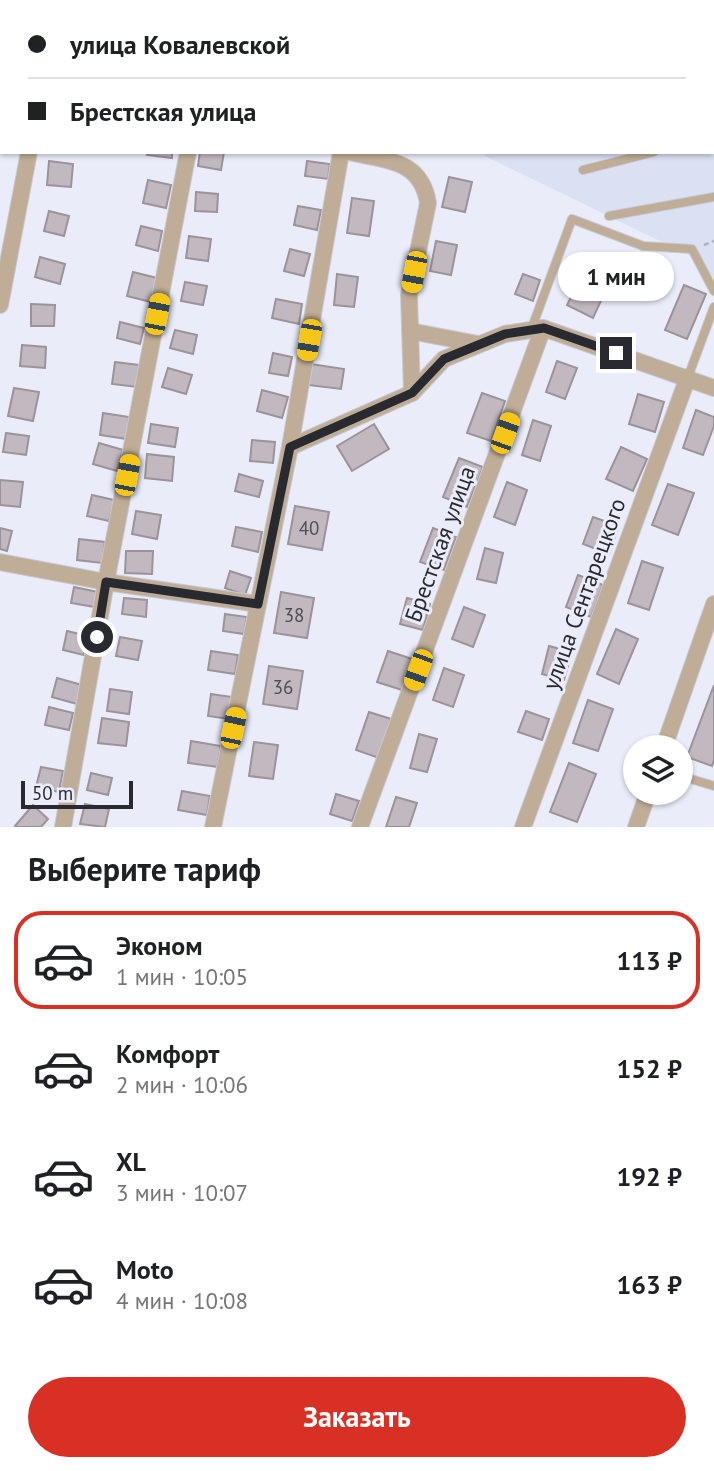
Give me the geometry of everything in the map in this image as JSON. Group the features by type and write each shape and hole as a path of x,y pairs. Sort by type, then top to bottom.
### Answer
{"street":[{"path":"0,305 29,154"},
{"path":"63,827 106,582 188,154"},
{"path":"213,827 290,447 341,154"},
{"path":"357,154 407,166 417,174 426,190 428,203 410,295 412,393"},
{"path":"290,447 412,393 444,359 505,334 538,329 688,377 714,388"},
{"name":"Брестская улица","path":"360,827 538,329"},
{"path":"410,331 478,344"},
{"name":"улица Сентарецкого","path":"523,827 688,377"},
{"path":"0,562 106,582 258,604"},
{"path":"669,735 708,638 714,604"},
{"path":"636,827 644,805"}],"lane":[{"path":"583,170 646,154"},
{"path":"609,216 714,197"},
{"path":"538,329 572,219 643,246 692,249 714,291"},
{"path":"688,377 714,307"},
{"path":"693,780 714,786"}],"shaded area":[{"path":"714,154 714,278 697,259 485,156"}],"building":[{"path":"172,154 172,158 147,155"},
{"path":"200,154 224,154 221,170 198,166"},
{"path":"49,161 73,164 71,187 47,185"},
{"path":"307,161 330,164 328,179 305,176"},
{"path":"449,177 472,182 465,212 442,207"},
{"path":"148,180 171,185 166,208 143,203"},
{"path":"196,192 218,194 217,212 195,211"},
{"path":"352,198 374,201 369,236 347,233"},
{"path":"298,206 321,210 317,230 294,225"},
{"path":"49,211 69,216 64,236 44,231"},
{"path":"141,226 162,231 158,251 136,245"},
{"path":"189,236 211,239 208,261 186,258"},
{"path":"436,241 457,245 451,275 430,271"},
{"path":"290,249 310,254 304,276 284,271"},
{"path":"40,257 65,264 60,284 35,277"},
{"path":"587,265 612,277 593,318 567,305"},
{"path":"133,272 157,278 151,302 127,296"},
{"path":"337,274 358,277 354,307 334,305"},
{"path":"523,274 540,280 533,301 515,294"},
{"path":"185,282 207,286 203,305 181,301"},
{"path":"684,285 706,294 687,339 665,330"},
{"path":"276,299 302,304 299,324 272,318"},
{"path":"31,304 55,305 54,326 31,326"},
{"path":"120,322 144,328 140,344 117,338"},
{"path":"175,330 197,335 193,354 170,348"},
{"path":"22,345 46,347 45,368 20,366"},
{"path":"273,353 292,357 288,376 269,373"},
{"path":"557,361 577,368 565,399 546,392"},
{"path":"115,362 140,365 137,387 112,384"},
{"path":"311,364 344,369 341,389 308,385"},
{"path":"168,368 192,375 186,394 162,387"},
{"path":"14,388 39,392 33,421 8,416"},
{"path":"262,390 288,397 282,418 257,411"},
{"path":"482,393 505,401 491,441 467,433"},
{"path":"638,394 664,402 655,432 629,424"},
{"path":"696,410 714,417 714,426 703,455 683,448"},
{"path":"103,413 129,417 127,439 100,435"},
{"path":"533,420 551,426 540,461 522,455"},
{"path":"151,424 178,428 175,447 148,443"},
{"path":"374,424 389,449 352,471 337,446"},
{"path":"6,433 29,436 26,455 3,452"},
{"path":"252,440 275,442 273,463 250,461"},
{"path":"99,443 123,450 117,471 93,464"},
{"path":"621,447 647,459 633,491 606,479"},
{"path":"147,454 174,457 172,481 145,478"},
{"path":"459,458 483,467 467,507 443,497"},
{"path":"239,474 263,481 259,497 235,491"},
{"path":"0,480 23,482 20,507 0,505"},
{"path":"507,482 527,490 515,525 494,517"},
{"path":"668,484 694,493 678,535 652,525"},
{"path":"92,495 114,500 109,521 87,516"},
{"path":"295,506 329,512 322,550 288,544"},
{"path":"136,511 161,515 157,539 132,534"},
{"path":"593,517 619,526 609,554 583,544"},
{"path":"236,527 262,532 258,552 232,546"},
{"path":"0,528 12,531 7,551 0,549"},
{"path":"433,528 456,537 444,570 420,562"},
{"path":"79,539 105,542 102,563 77,560"},
{"path":"485,548 503,553 496,583 477,579"},
{"path":"126,551 153,551 152,574 125,573"},
{"path":"642,561 663,568 649,610 628,603"},
{"path":"230,571 251,578 245,595 225,588"},
{"path":"578,575 603,585 591,617 566,607"},
{"path":"74,587 98,592 95,607 71,603"},
{"path":"281,592 314,598 307,638 274,633"},
{"path":"124,598 147,600 146,617 122,614"},
{"path":"407,598 430,604 423,630 400,624"},
{"path":"464,607 485,615 473,647 452,639"},
{"path":"225,614 247,617 244,634 223,631"},
{"path":"616,629 638,639 619,684 597,674"},
{"path":"67,631 88,636 84,655 63,650"},
{"path":"120,637 142,641 138,660 116,656"},
{"path":"549,646 572,652 564,680 542,674"},
{"path":"211,651 238,655 235,674 208,670"},
{"path":"388,651 412,659 402,690 377,682"},
{"path":"269,666 303,671 297,709 263,704"},
{"path":"444,668 464,675 453,707 433,700"},
{"path":"57,678 82,685 77,704 52,697"},
{"path":"714,685 712,766 693,759 693,741"},
{"path":"110,689 132,692 129,714 107,711"},
{"path":"211,694 232,697 230,719 208,716"},
{"path":"588,700 613,709 598,751 573,743"},
{"path":"49,707 73,713 69,730 45,725"},
{"path":"526,711 549,719 542,740 518,732"},
{"path":"369,712 391,719 379,758 356,750"},
{"path":"102,718 129,722 126,746 98,743"},
{"path":"419,734 437,739 427,772 410,768"},
{"path":"191,741 221,746 217,767 188,763"},
{"path":"254,742 278,745 273,779 249,776"},
{"path":"569,763 596,774 577,822 550,812"},
{"path":"41,767 63,771 59,792 36,787"},
{"path":"91,773 112,778 108,795 87,790"},
{"path":"182,791 210,796 207,815 178,810"},
{"path":"336,794 359,801 352,821 330,814"},
{"path":"396,797 417,803 409,827 386,827"},
{"path":"85,804 109,809 105,827 80,824"},
{"path":"33,805 48,819 41,827 15,826"}],"route":[{"path":"97,637 106,582 258,604 290,447 412,393 444,359 505,334 544,328 616,353"}]}
